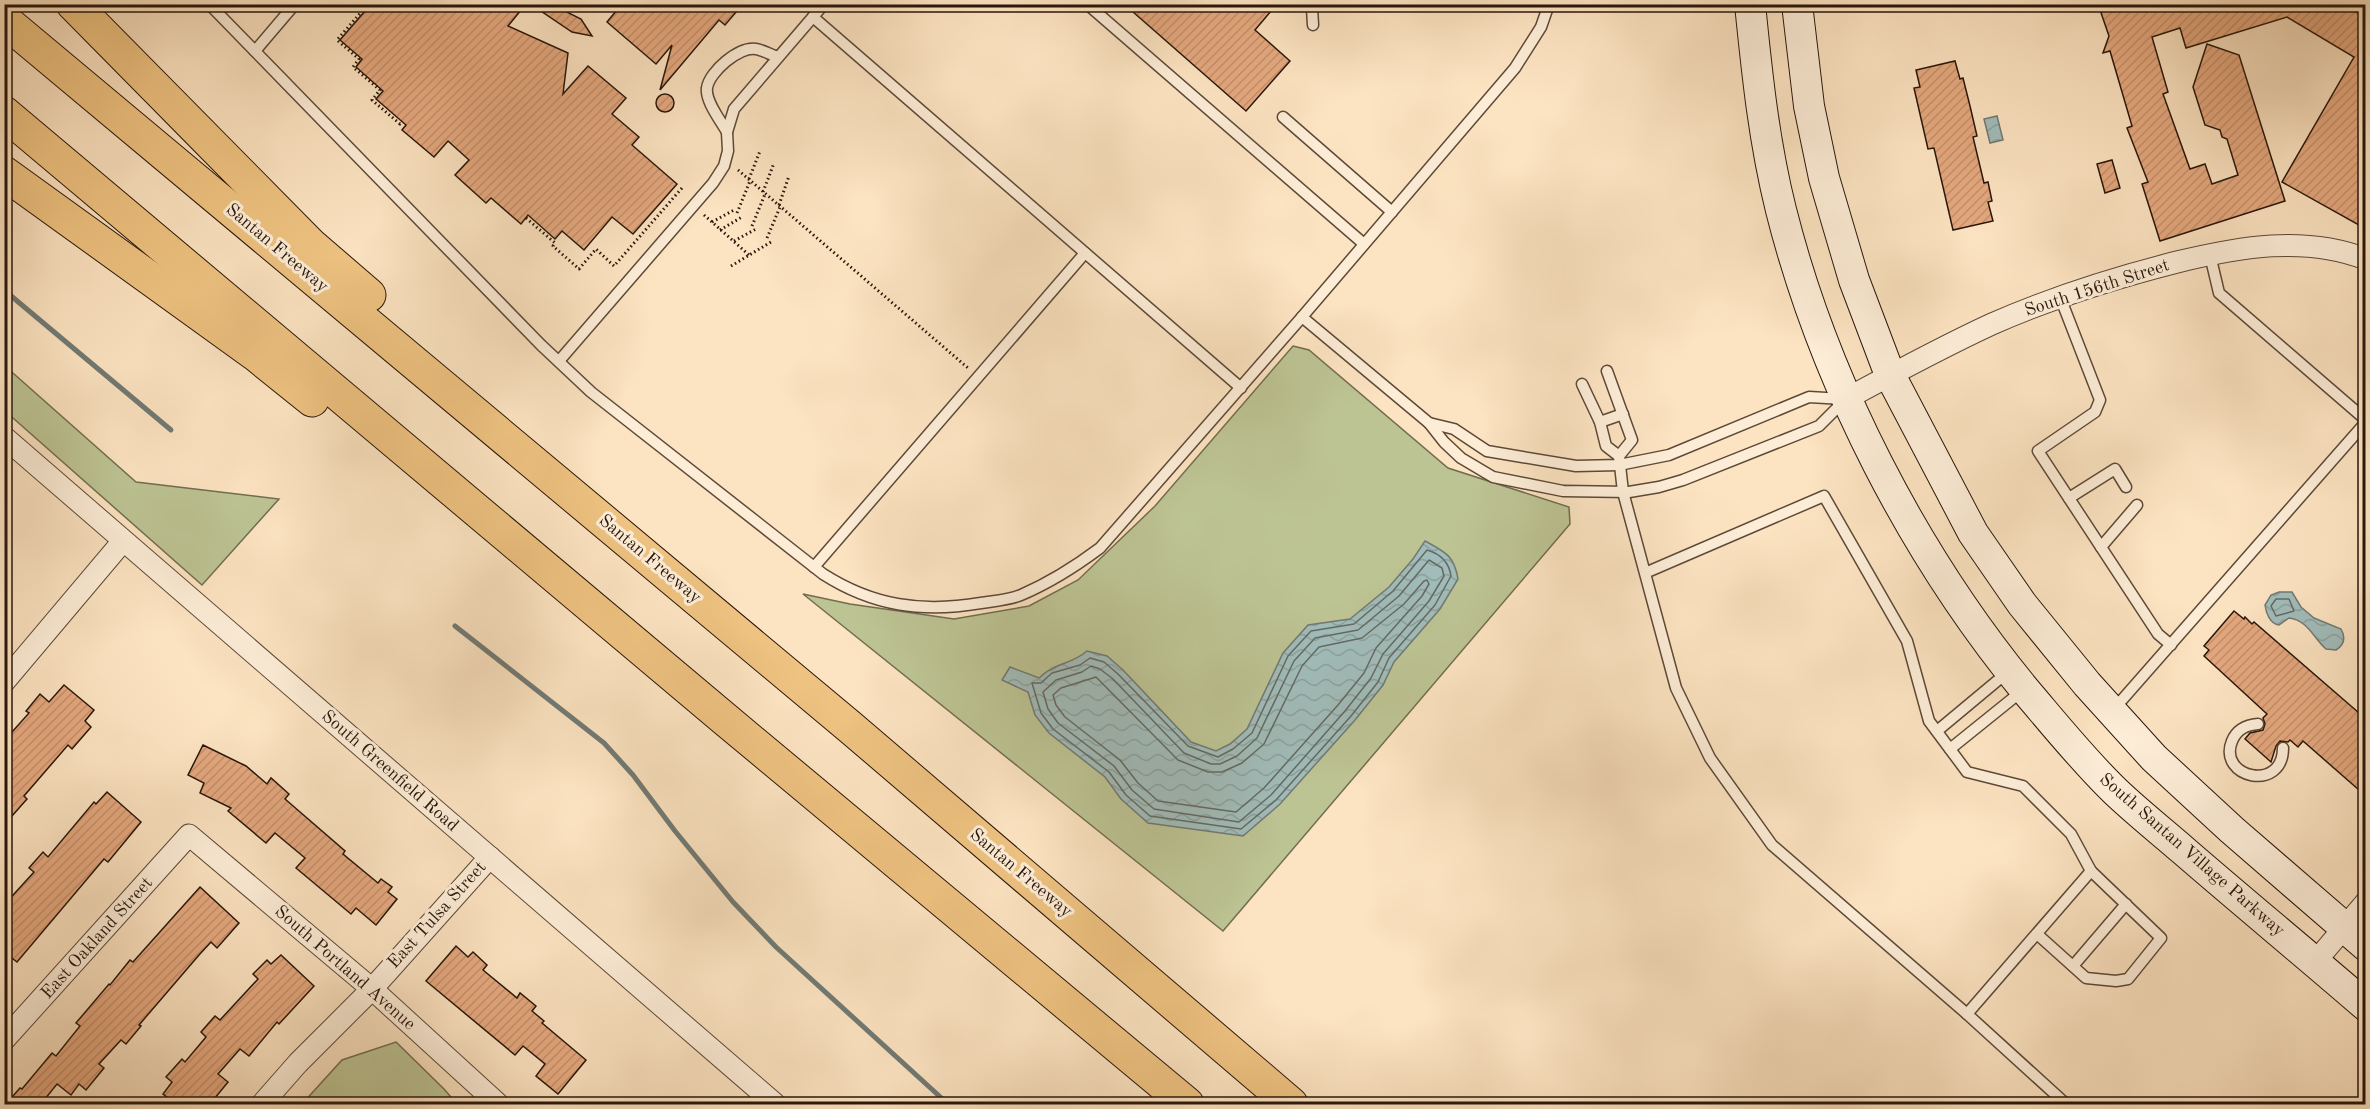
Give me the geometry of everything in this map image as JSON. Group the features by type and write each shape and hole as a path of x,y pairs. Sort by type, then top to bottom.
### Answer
{"highway":[{"path":"73,4 311,245 619,512 850,727"},
{"name":"Santan Freeway","path":"4,20 850,727 1290,1104"},
{"path":"4,113 1187,1104"},
{"path":"4,173 255,354 460,517 529,553"}],"main road":[{"name":"South Santan Village Parkway","path":"1750,4 1760,107 1781,210 1808,299 1846,399 1886,477 1928,551 2017,680 2055,727 2115,791 2366,1006"},
{"path":"1797,4 1809,106 1824,178 1854,280 1890,375 1973,533 2022,603 2112,712 2162,766 2366,946"}],"street":[{"name":"South 156th Street","path":"1846,399 1994,323 2060,297 2131,274 2234,249 2276,245 2320,249 2366,260"},
{"name":"South Greenfield Road","path":"4,437 775,1104"},
{"path":"4,682 123,541"},
{"name":"South Portland Avenue","path":"189,835 372,989 498,1104"},
{"name":"East Oakland Street","path":"4,1040 189,835"},
{"name":"East Tulsa Street","path":"262,1104 298,1063 372,989 489,857"},
{"path":"2314,962 2366,902"}],"lane":[{"path":"209,4 591,392 814,567 846,589 895,605 925,608 967,606 1020,595 1076,566 1100,548 1302,318 1515,68 1541,27 1549,4"},
{"path":"255,51 295,4"},
{"path":"559,361 713,183 724,166 728,150 727,132 734,109 824,4"},
{"path":"1087,4 1364,244"},
{"path":"1313,25 1312,8 1315,4"},
{"path":"813,17 1241,388"},
{"path":"727,132 708,95 707,89 711,79 738,51 755,48 778,57"},
{"path":"1283,117 1392,212"},
{"path":"814,567 1085,253"},
{"path":"2112,712 2366,421 2219,293 2210,255"},
{"path":"2060,297 2100,400 2095,412 2038,451 2158,634 2171,645"},
{"name":"South 156th Street","path":"1302,318 1430,423 1444,442 1461,458 1493,477 1563,491 1623,492 1659,487 1683,480 1819,426 1846,399"},
{"path":"1607,370 1632,440 1619,461"},
{"path":"1582,384 1600,422 1606,446 1619,461 1623,492 1676,688 1710,758 1772,845 1967,1014 2066,1104"},
{"name":"South 156th Street","path":"1430,423 1454,429 1487,451 1576,466 1669,455 1809,397 1846,399"},
{"path":"1600,422 1623,414"},
{"path":"2069,498 2115,469 2126,487"},
{"path":"1645,573 1824,496 1907,640 1929,721 1967,772 2023,786 2071,834 2091,871 2161,938 2128,979 2116,981 2086,978 2037,934"},
{"path":"2101,547 2137,505"},
{"path":"1937,731 2017,680"},
{"path":"1950,749 2017,680"},
{"path":"2258,724 2248,725 2235,736 2230,752 2236,767 2251,776 2267,775 2280,763 2283,748"},
{"path":"1967,1014 2091,871"},
{"path":"2073,966 2126,904"}],"path":[{"path":"357,4 363,10 337,40 359,59 353,67 380,90 372,100 400,124 402,121"},
{"path":"711,222 736,212 760,151"},
{"path":"752,226 774,163"},
{"path":"738,170 968,368"},
{"path":"767,238 789,176"},
{"path":"526,218 555,243 553,246 579,269 596,249 614,266 682,188"},
{"path":"678,193 683,198"},
{"path":"702,214 749,255"},
{"path":"720,230 742,217"},
{"path":"734,242 756,229"},
{"path":"730,266 771,242"}],"green space":[{"path":"1293,346 1309,350 1448,468 1569,507 1570,524 1223,931 803,594 850,604 954,619 1029,606 1078,580 1155,506"},
{"path":"5,366 136,482 279,499 202,585 5,411"},
{"path":"396,1042 457,1104 302,1104 342,1060"}],"water":[{"path":"1997,116 2003,140 1990,143 1984,119"},
{"path":"1425,541 1448,555 1454,564 1458,579 1440,609 1394,662 1383,685 1355,720 1280,804 1243,836 1148,823 1121,799 1105,777 1049,733 1035,715 1028,692 1002,680 1010,667 1039,678 1051,669 1087,651 1107,656 1191,742 1216,751 1230,744 1247,729 1283,653 1308,625 1350,619 1389,587"},
{"path":"2279,592 2292,592 2301,607 2314,618 2341,629 2344,638 2341,646 2336,650 2326,649 2306,626 2296,619 2289,618 2279,625 2273,623 2267,615 2265,605 2271,595"}],"building":[{"path":"371,4 526,4 508,26 568,53 563,94 588,66 626,98 612,114 639,137 632,145 677,184 633,234 612,217 584,250 562,231 555,239 528,215 521,224 491,198 486,203 455,175 469,160 448,141 434,157 402,130 406,125 376,99 383,91 356,67 362,59 340,40"},
{"path":"537,4 551,4 581,19 592,36 572,32 535,7"},
{"path":"622,4 743,4 725,25 719,20 660,90 672,45 656,64 607,22"},
{"path":"1124,4 1277,4 1255,30 1290,61 1246,111"},
{"path":"2098,4 2343,4 2366,18 2366,229 2282,182 2354,57 2287,17 2186,48 2180,28 2152,37 2168,92 2163,94 2190,169 2205,164 2212,184 2238,175 2227,139 2222,137 2220,130 2205,125 2193,87 2207,44 2239,55 2285,201 2160,241 2142,184 2148,182 2127,128 2132,126 2110,51 2103,53 2109,36"},
{"path":"1955,61 1960,79 1963,78 1970,106 1977,136 1973,137 1984,183 1988,182 1992,201 1988,202 1993,221 1953,230 1934,148 1928,149 1914,88 1920,87 1916,70"},
{"path":"665,94 671,97 674,103 671,109 665,112 659,109 656,103 659,97"},
{"path":"2112,160 2120,188 2105,193 2097,164"},
{"path":"2234,611 2252,624 2254,622 2366,719 2366,782 2359,790 2303,741 2298,747 2290,740 2280,741 2271,762 2245,739 2250,733 2263,730 2265,724 2263,718 2267,714 2204,656 2209,650 2204,646"},
{"path":"64,685 94,710 85,721 91,727 72,749 68,745 24,796 27,799 4,825 4,741 29,713 26,711 40,694 49,702"},
{"path":"203,745 246,766 267,784 271,778 289,794 285,799 345,851 343,854 378,883 381,879 392,887 388,892 397,899 376,925 356,908 351,914 296,868 305,858 275,833 266,843 228,811 231,808 200,793 204,783 188,775"},
{"path":"107,792 141,822 108,862 104,859 17,962 4,952 4,905 34,872 29,868 43,852 48,857 94,802 96,804"},
{"path":"200,887 239,923 217,948 211,942 139,1025 141,1026 126,1044 121,1040 99,1064 104,1068 86,1090 79,1084 71,1095 57,1084 41,1104 6,1104 20,1088 22,1089 52,1053 56,1056 80,1026 76,1023 109,984 130,960 133,962"},
{"path":"456,946 468,957 473,952 487,965 483,970 517,998 520,993 536,1006 532,1011 544,1021 542,1023 586,1060 558,1094 536,1076 545,1064 523,1046 515,1055 426,981"},
{"path":"281,955 314,986 279,1024 277,1022 249,1056 240,1049 218,1074 228,1082 210,1104 176,1104 163,1094 172,1082 166,1077 182,1059 185,1062 206,1037 201,1032 215,1016 220,1020 258,979 253,974 267,960 271,964"}],"waterway":[{"path":"4,290 171,430"},
{"path":"455,626 604,743 633,775 733,902 776,947 948,1104"}]}
